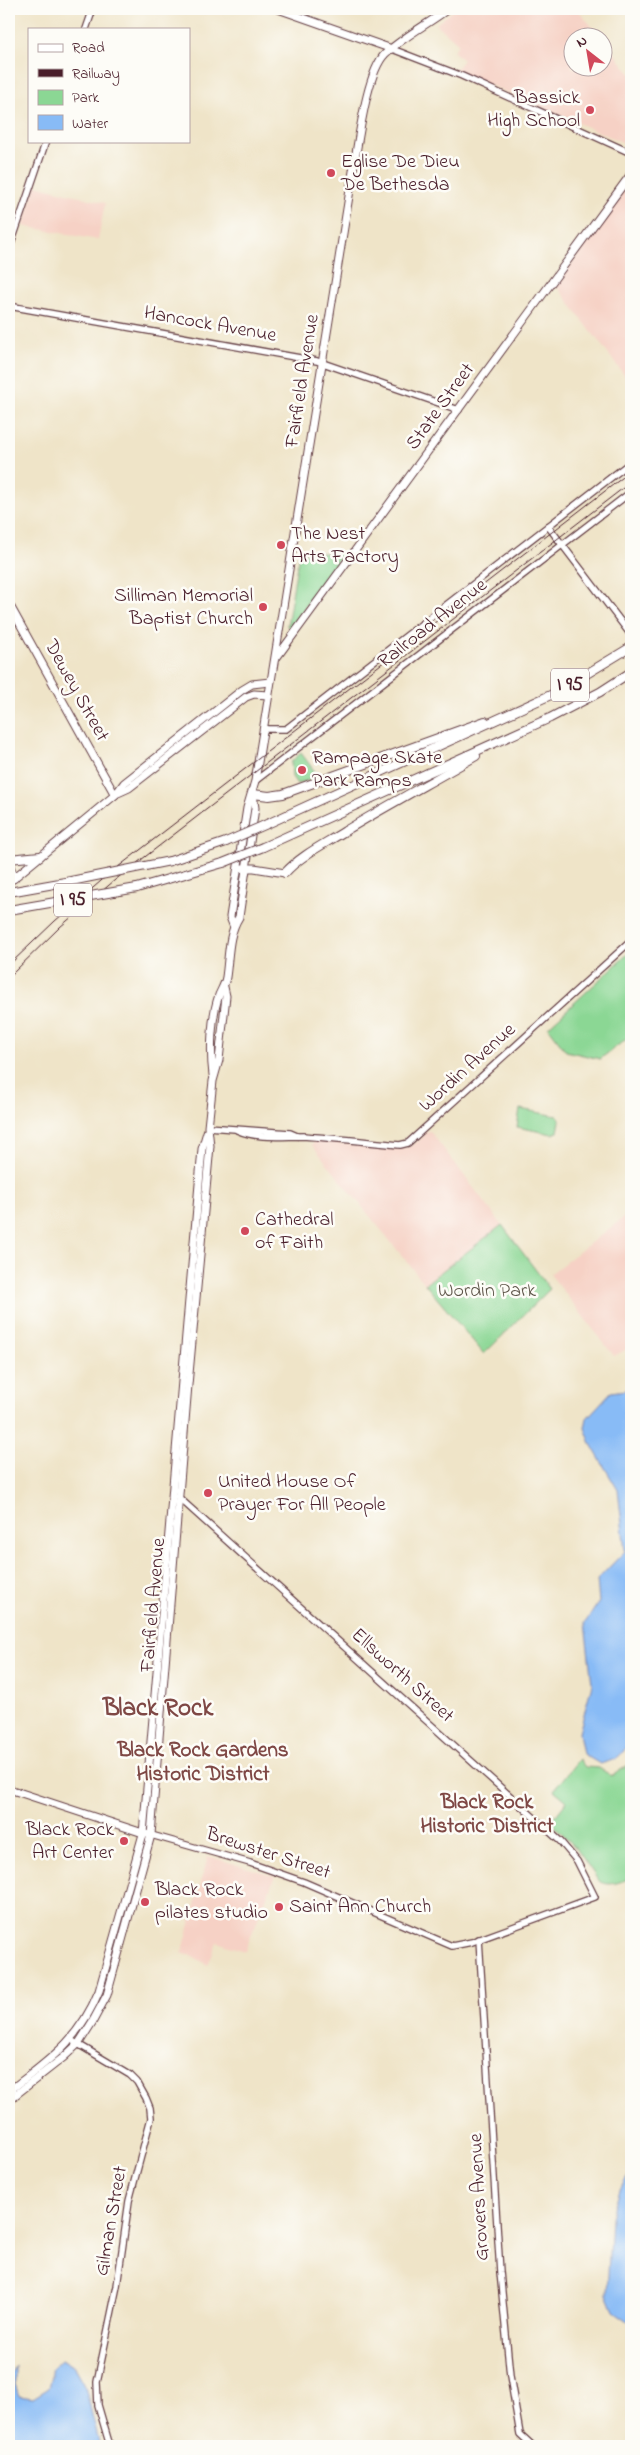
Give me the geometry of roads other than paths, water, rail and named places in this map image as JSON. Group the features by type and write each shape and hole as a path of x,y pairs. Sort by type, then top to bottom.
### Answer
{"highway":[{"name":"I 95","path":"9,892 120,873 170,860 226,842 489,721 506,716 572,684 630,647"},
{"name":"I 95","path":"9,910 137,888 223,863 264,847 519,732 583,701 631,672"},
{"path":"253,794 270,796 283,794 489,721"},
{"path":"285,873 295,863 322,845 430,780 504,739"},
{"path":"9,859 40,856"},
{"path":"9,865 11,880"}],"main road":[{"path":"278,9 392,49"},
{"name":"Fairfield Avenue","path":"9,2100 64,2057 75,2042 99,1991 147,1834 178,1497 177,1470 202,1149 208,1127 213,1081 219,1060 226,996 224,987 234,925 230,917 242,868 248,808 253,794 270,682 276,658 362,120 377,67 385,54 448,9"},
{"name":"State Street","path":"276,658 631,174"},
{"name":"Dewey Street","path":"9,604 115,794"},
{"path":"280,632 284,637 291,638"},
{"path":"11,880 115,794 129,788 247,686 270,682"},
{"path":"211,719 251,694 268,695"},
{"path":"242,868 285,873"},
{"name":"Fairfield Avenue","path":"147,1834 172,1492 177,1470"},
{"name":"Brewster Street","path":"9,1789 147,1834"},
{"name":"Fairfield Avenue","path":"9,2091 75,2042"}],"street":[{"path":"86,28 93,9"},
{"path":"392,49 462,76 631,153"},
{"path":"9,250 46,142"},
{"name":"Hancock Avenue","path":"9,306 322,362 459,410"},
{"name":"Railroad Avenue","path":"264,729 286,729 631,462"},
{"name":"Railroad Avenue","path":"255,782 631,492"},
{"path":"548,526 631,635"},
{"name":"Wordin Avenue","path":"208,1127 278,1137 298,1136 400,1145 408,1143 631,941"},
{"name":"Ellsworth Street","path":"172,1492 560,1840 577,1860 596,1897"},
{"name":"Brewster Street","path":"147,1834 250,1863 331,1892 448,1945 460,1945 479,1939 596,1897"},
{"name":"Grovers Avenue","path":"479,1939 500,2266 510,2376 520,2434 533,2446"},
{"name":"Gilman Street","path":"75,2042 133,2077 150,2108 150,2128 129,2200 117,2286 97,2382 97,2399 110,2446"}],"water":[{"path":"631,1384 631,1736 626,1748 620,1755 600,1764 583,1754 579,1733 592,1684 585,1623 599,1602 597,1580 625,1551 618,1490 592,1446 585,1428 587,1418 611,1392 625,1390"},
{"path":"631,2172 631,2323 614,2311 607,2294 611,2217 620,2189"},
{"path":"61,2360 75,2367 84,2383 100,2446 9,2446 9,2377 15,2366 15,2384 19,2396 33,2398 49,2388 52,2375 51,2369"}],"railway":[{"path":"9,965 55,921 109,874 631,471"},
{"path":"9,977 60,927 115,880 631,482"}],"place":[{"name":"Bassick High School","path":"590,110"},
{"name":"Eglise De Dieu De Bethesda","path":"331,173"},
{"name":"The Nest Arts Factory","path":"281,545"},
{"name":"Silliman Memorial Baptist Church","path":"263,607"},
{"name":"Rampage Skate Park Ramps","path":"302,770"},
{"name":"Cathedral of Faith","path":"245,1231"},
{"name":"United House Of Prayer For All People","path":"208,1493"},
{"name":"Black Rock Art Center","path":"124,1841"},
{"name":"Black Rock pilates studio","path":"145,1902"},
{"name":"Saint Ann Church","path":"279,1907"}],"district":[{"name":"Black Rock","path":"158,1709"},
{"name":"Black Rock Gardens Historic District","path":"203,1763"},
{"name":"Black Rock Historic District","path":"487,1815"}],"park label":[{"name":"Wordin Park","path":"487,1291"}]}
